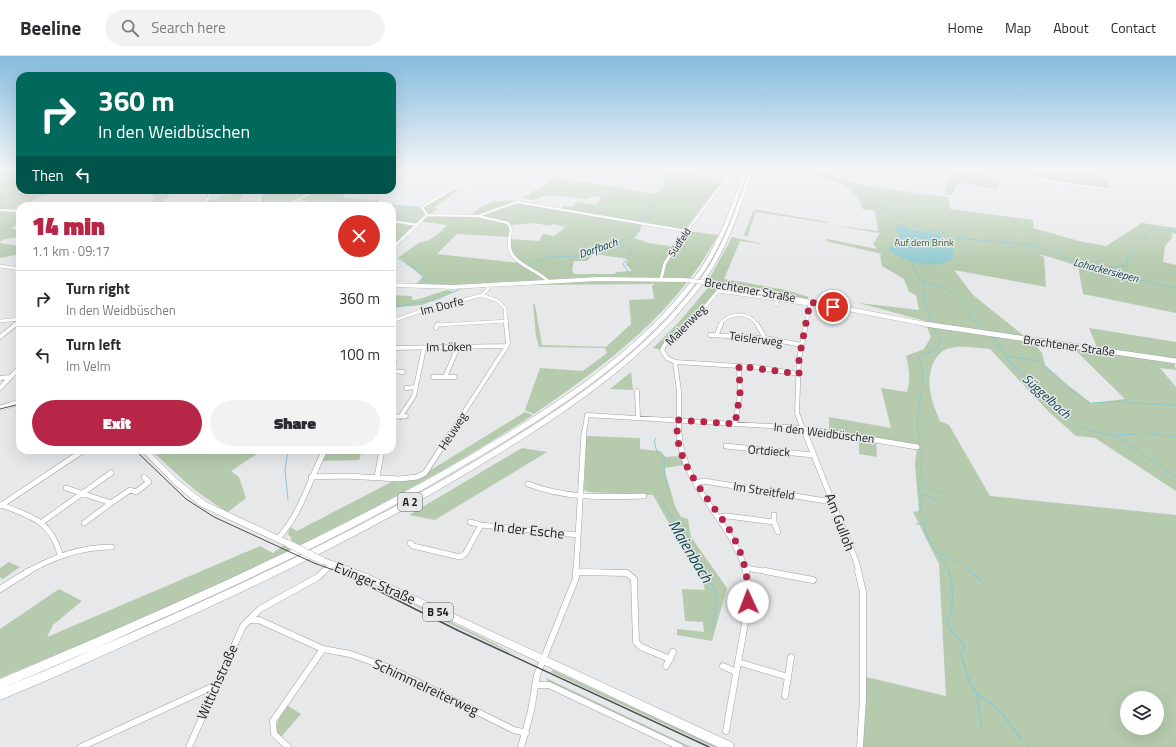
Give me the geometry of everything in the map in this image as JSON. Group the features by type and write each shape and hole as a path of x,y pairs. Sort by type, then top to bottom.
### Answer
{"highway":[{"name":"A 2","path":"0,684 175,608 328,536 439,477 540,415 591,379 627,350 658,322 696,279 716,247 736,202"},
{"name":"A 2","path":"0,695 212,601 330,544 428,492 541,423 620,364 660,329 687,299 704,277 720,252 731,229 739,202"}],"main road":[{"name":"Evinger Straße","path":"148,454 176,482 203,504 320,560 364,576 729,747"}],"street":[{"path":"427,215 422,207 430,202"},
{"path":"478,216 516,202"},
{"path":"518,202 686,231"},
{"name":"Südfeld","path":"661,279 664,265 686,231 708,202"},
{"path":"0,210 16,211"},
{"path":"396,244 427,215 478,216 500,220 509,224 511,229 508,247 510,254 548,281"},
{"path":"396,222 416,224"},
{"path":"0,266 16,268"},
{"name":"Brechtener Straße","path":"396,286 452,287 488,286 548,281 661,279 712,283 762,290 810,303"},
{"path":"482,295 488,289 488,286"},
{"name":"Brechtener Straße","path":"718,291 810,303 1024,339 1176,362"},
{"name":"Maienweg","path":"718,291 699,314 664,346 662,350 664,355 670,361 675,362 679,396 677,420 678,442 696,483 734,539 745,568 748,602 726,731"},
{"name":"Im Dorfe","path":"396,320 418,312 482,295"},
{"name":"Heuweg","path":"311,477 377,477 409,479 425,473 508,343 507,321 504,306 482,295"},
{"name":"Brechtener Straße","path":"748,301 750,295"},
{"name":"Brechtener Straße","path":"776,305 778,299"},
{"name":"Am Gulloh","path":"810,303 802,345 797,413 856,561 863,592 860,747"},
{"path":"717,334 720,326 728,315 732,314 754,321 765,338"},
{"path":"0,321 16,320"},
{"path":"436,328 437,324 507,321"},
{"path":"0,336 16,323"},
{"name":"Teislerweg","path":"710,335 717,334 765,338 802,345"},
{"name":"Im Löken","path":"396,348 506,346"},
{"path":"445,377 458,347"},
{"path":"400,417 414,396 424,348"},
{"path":"675,362 739,366 799,374"},
{"path":"735,424 740,394 739,366"},
{"path":"0,388 16,370"},
{"path":"396,371 403,372"},
{"path":"0,378 10,377"},
{"path":"433,377 455,377"},
{"path":"406,388 416,387"},
{"path":"637,391 638,417"},
{"path":"0,408 16,403"},
{"name":"In den Weidbüschen","path":"581,495 587,415 803,428 917,447"},
{"path":"396,417 406,416"},
{"name":"Ortdieck","path":"726,446 813,455"},
{"path":"0,506 78,454"},
{"path":"277,539 288,528 323,454"},
{"path":"377,477 381,454"},
{"path":"42,522 111,473"},
{"path":"84,523 130,490 136,492 149,482 144,477"},
{"name":"Im Streitfeld","path":"696,483 704,482 832,502"},
{"path":"528,484 538,489 554,493 644,496"},
{"path":"66,488 111,503"},
{"path":"521,747 526,733 535,685 543,661 574,587 581,495"},
{"path":"0,506 42,522 56,538 60,554"},
{"path":"774,515 774,522 778,532"},
{"path":"720,517 727,516 774,522"},
{"name":"In der Esche","path":"470,522 480,525 578,535"},
{"name":"In der Esche","path":"410,543 413,546 460,557 465,554 480,525"},
{"path":"0,589 60,554 95,546 112,547"},
{"name":"Wittichstraße","path":"188,747 243,626 260,609 318,577 332,564"},
{"path":"745,568 813,580"},
{"path":"576,572 627,573 632,576 634,579 636,642 641,646 670,659"},
{"path":"0,582 6,585"},
{"path":"249,620 259,620 322,649 273,721 272,733 274,737 288,747"},
{"name":"Schimmelreiterweg","path":"322,649 350,654 387,667 514,730 526,733"},
{"path":"666,666 673,652"},
{"path":"786,696 791,657"},
{"path":"738,662 788,677"},
{"path":"723,666 736,672"},
{"path":"81,747 216,685"},
{"path":"535,685 549,685 680,747"}],"green space":[{"path":"0,202 16,202 16,210 0,210"},
{"path":"430,202 442,202 434,208 438,209 429,215 470,216 480,208 495,202 525,202 560,210 563,206 572,207 576,202 596,205 598,202 705,203 684,231 642,224 640,231 636,235 638,235 634,238 649,243 676,247 663,264 662,275 665,265 687,231 718,235 701,263 682,289 660,313 613,356 534,414 525,410 540,368 583,371 607,353 605,348 539,347 536,336 533,303 535,305 542,345 606,347 631,324 629,300 654,299 652,286 655,284 532,285 531,283 488,286 414,286 423,277 399,257 420,242 427,241 435,236 447,225 419,221 396,242 396,205 422,207","holes":["534,223 550,226 553,224 566,227 554,236 543,234 539,241 509,239 509,252 520,263 437,254 457,234 509,237 510,225","594,254 628,259 626,264 632,271 616,272 615,274 574,274 572,270 574,261 587,261"]},
{"name":"Auf dem Brink","path":"860,202 949,202 950,209 1033,220 1033,228 1079,241 1106,246 1142,223 1176,228 1176,234 1172,233 1172,238 1165,246 1163,262 1176,265 1176,313 1083,294 1078,266 1042,255 1039,255 1044,257 1046,287 954,270 973,295 1023,335 1023,337 1031,340 1042,353 1045,365 1091,403 1125,399 1071,346 1098,350 1089,328 1176,342 1176,361 1174,362 1176,370 1160,368 1176,387 1176,491 1095,438 1076,436 1049,412 990,349 960,347 950,348 944,351 938,355 932,367 930,374 930,388 932,402 940,421 949,425 990,496 1176,515 1176,747 860,747 862,676 946,696 939,564 913,512 919,511 915,464 917,447 876,439 877,457 859,454 859,436 829,431 829,417 891,428 881,388 907,392 909,374 906,356 924,349 931,337 925,321 859,303 919,310 916,295 909,292 904,279 882,266 880,255 882,254 826,241 827,239 877,249 873,244 880,233 831,225 878,231 875,211 862,209"},
{"path":"0,210 16,211 16,225 11,228 16,230 16,238 5,239 0,242"},
{"path":"758,210 828,223 756,212 747,237 744,235 753,211"},
{"path":"732,237 763,244 740,241 724,279 786,290 809,297 807,300 746,286 708,281"},
{"path":"0,243 16,245 16,255 0,258"},
{"path":"711,284 806,302 718,291 699,314 662,350 653,348 680,321"},
{"path":"448,290 453,292 422,305 396,308 396,295 412,296 412,300 416,300"},
{"path":"631,372 633,390 610,389"},
{"path":"525,412 533,415 470,454 339,526 205,590 0,678 0,629 59,589 82,601 53,625 47,637 260,546 273,553 292,539 288,534 290,527 297,531 399,478 421,476"},
{"path":"586,436 640,438 640,449 660,451 666,457 679,456 684,465 664,468 675,506 681,517 688,519 691,537 727,588 712,641 677,635 677,629 704,632 703,622 685,621 682,589 705,590 699,571 688,557 653,495 589,492 584,490"},
{"path":"522,448 547,452 435,520 409,515"},
{"path":"155,454 257,454 231,471 239,477 246,498 228,512 207,499"},
{"path":"323,454 361,454 359,460 319,461"},
{"path":"9,562 20,567 3,579 0,577 0,568"},
{"path":"401,598 488,640 519,657 444,621"},
{"path":"553,670 718,747 713,747 551,672"},
{"path":"546,678 691,747 686,747 548,682"},
{"path":"287,705 301,714 281,737 276,732 278,720"}],"water":[{"path":"898,225 903,225 909,229 940,234 945,240 941,242 942,244 950,246 953,249 953,259 938,264 921,264 904,259 890,251 889,247 896,244 899,234 896,230"}],"waterway":[{"name":"Dorfbach","path":"639,221 653,202"},
{"name":"Süggelbach","path":"869,202 906,222"},
{"path":"396,206 418,207"},
{"name":"Lohackersiepen","path":"906,222 927,230 946,233 950,238"},
{"name":"Dorfbach","path":"528,265 548,257 578,256 594,248 618,242 636,233 639,224"},
{"path":"1102,269 1128,265 1127,260 1146,240 1143,235 1152,229 1176,231"},
{"name":"Lohackersiepen","path":"955,238 1035,245"},
{"name":"Maienbach","path":"620,242 622,246 631,251 631,255 623,264 631,276"},
{"name":"Lohackersiepen","path":"1037,246 1071,260 1105,271 1176,288"},
{"path":"398,258 419,272"},
{"name":"Süggelbach","path":"912,262 919,280 945,288 960,300 968,309 971,318 985,330"},
{"path":"421,278 434,284"},
{"path":"923,283 925,303 931,322"},
{"name":"Dorfbach","path":"396,306 435,300 460,289"},
{"path":"919,445 920,435 917,424 922,390 922,371 918,358 922,354 935,351 941,340 933,328"},
{"name":"Süggelbach","path":"993,337 1005,354"},
{"name":"Süggelbach","path":"1089,403 1069,389 1038,361 1007,356 1008,360 1060,411 1080,426 1088,430 1117,437 1176,477"},
{"path":"1093,403 1125,401 1130,403 1176,405"},
{"path":"1144,433 1176,437"},
{"path":"1112,435 1137,434"},
{"name":"Maienbach","path":"656,438 654,441 657,452 664,458 665,476"},
{"path":"921,449 922,473 919,478 923,485 919,490 923,502 919,504 921,509 919,514 925,521 926,535 929,541 949,572"},
{"path":"287,454 285,470 288,500"},
{"name":"Maienbach","path":"665,478 667,488"},
{"path":"924,485 942,493"},
{"path":"922,494 935,499 938,506"},
{"name":"Maienbach","path":"660,498 691,554 703,572"},
{"path":"916,524 923,524"},
{"path":"939,553 957,561 971,572"},
{"name":"Maienbach","path":"702,571 715,590 716,602 713,629"},
{"path":"949,571 952,585 952,598 951,612 947,625 964,645 961,654 970,684 977,693 999,710 1022,740"},
{"path":"970,571 982,581"},
{"path":"977,694 982,729"}],"tram line":[{"path":"0,409 16,405"},
{"path":"139,454 186,499 214,517 314,563 339,572"},
{"path":"336,571 459,631 709,747"}],"route":[{"path":"748,602 748,582 742,558 728,528 701,490 687,465 678,442 677,420 735,424 736,410 740,394 739,366 799,374 799,359 810,302 833,307"}]}
